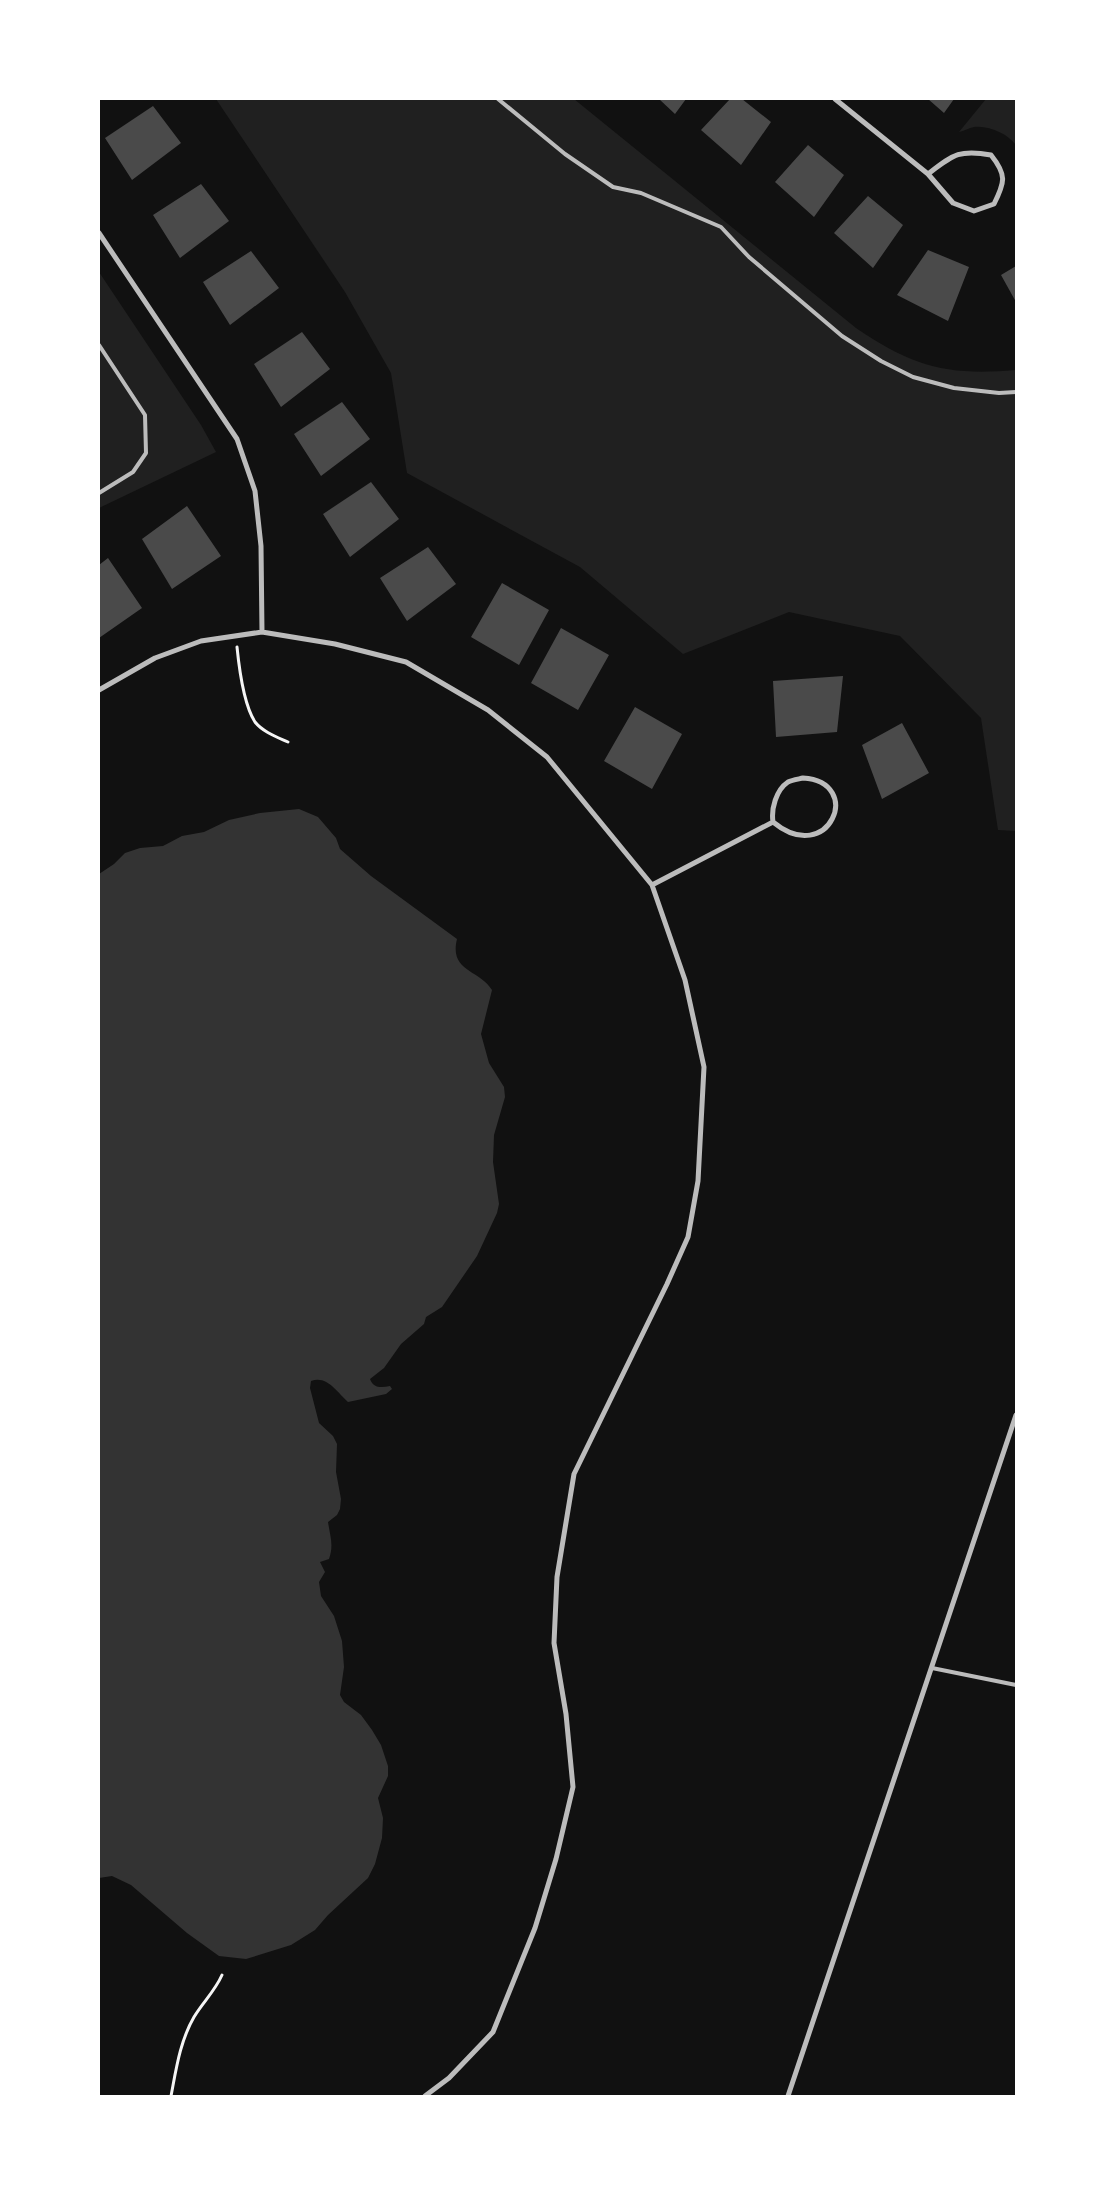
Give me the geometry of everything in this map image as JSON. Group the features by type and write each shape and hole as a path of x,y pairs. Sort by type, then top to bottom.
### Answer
{"street":[{"path":"835,99 928,174 953,203 974,211 994,204 1003,186 1002,168 991,155 969,151 948,159 928,174"},
{"path":"99,233 237,439 255,491 261,546 262,632"},
{"path":"99,690 155,658 201,641 262,632 335,644 406,662 488,710 548,758 652,885 685,980 704,1067 698,1181 688,1237 574,1474 557,1577 554,1643 566,1714 573,1787 556,1858 536,1928 493,2032 449,2078 425,2096"},
{"path":"803,778 816,778 826,784 834,794 837,808 832,820 824,830 810,836 799,836 784,831 773,822 772,813 775,802 788,782 803,778"},
{"path":"652,885 773,822"},
{"path":"788,2096 1016,1415"}],"lane":[{"path":"498,99 565,154 612,188 641,193 721,227 749,257 842,336 881,361 913,377 954,388 999,393 1016,392"},
{"path":"99,345 145,415 146,453 133,472 99,493"},
{"path":"932,1668 1016,1686"}],"path":[{"path":"236,636 249,710 256,723 268,733 288,742"},
{"path":"171,2096 180,2050 187,2032 194,2017 222,1975"}],"shaded area":[{"path":"216,99 574,99 856,328 876,341 914,360 951,370 992,372 1016,370 1016,831 998,830 981,718 900,636 789,612 683,654 580,567 407,473 391,373 345,292"},
{"path":"986,99 1016,99 1016,145 1003,134 986,127 974,127 959,132"},
{"path":"99,272 201,425 216,452 99,508"},
{"path":"299,809 318,817 336,838 340,849 371,876 457,939 457,958 461,964 486,983 492,990 481,1034 489,1063 504,1087 505,1097 494,1135 493,1162 499,1204 497,1213 477,1256 442,1307 426,1317 424,1324 401,1344 384,1368 370,1379 375,1386 390,1386 392,1389 386,1394 348,1402 327,1382 322,1380 311,1381 310,1388 319,1423 333,1436 337,1444 336,1472 341,1499 337,1515 328,1522 331,1549 329,1559 320,1562 325,1572 319,1582 321,1596 334,1616 342,1641 344,1667 340,1695 344,1702 361,1715 372,1730 381,1745 388,1766 388,1776 378,1798 383,1818 382,1838 375,1864 368,1878 328,1915 315,1930 291,1945 246,1959 219,1956 187,1933 131,1885 112,1876 99,1878 99,874 114,864 125,853 140,848 163,846 182,836 204,832 229,820 260,813"}],"building":[{"path":"659,99 686,99 675,114"},
{"path":"730,99 742,99 771,122 741,165 701,130"},
{"path":"928,99 954,99 944,113"},
{"path":"153,106 181,143 132,180 105,138"},
{"path":"808,145 844,175 814,217 775,182"},
{"path":"201,184 229,221 180,258 153,215"},
{"path":"868,196 903,225 873,268 834,233"},
{"path":"928,250 969,267 948,321 897,295"},
{"path":"251,251 279,288 230,325 203,282"},
{"path":"1016,266 1016,302 1001,275"},
{"path":"302,332 330,369 281,407 254,364"},
{"path":"342,402 370,439 321,476 294,434"},
{"path":"371,482 399,519 350,557 323,514"},
{"path":"187,506 221,556 172,589 142,539"},
{"path":"428,547 456,584 407,621 380,578"},
{"path":"108,558 142,608 99,638 99,565"},
{"path":"502,583 549,610 519,665 471,637"},
{"path":"561,628 609,655 578,710 531,683"},
{"path":"843,676 837,732 776,737 773,681"},
{"path":"635,707 682,734 652,789 604,761"},
{"path":"902,723 929,773 882,799 862,745"}]}
